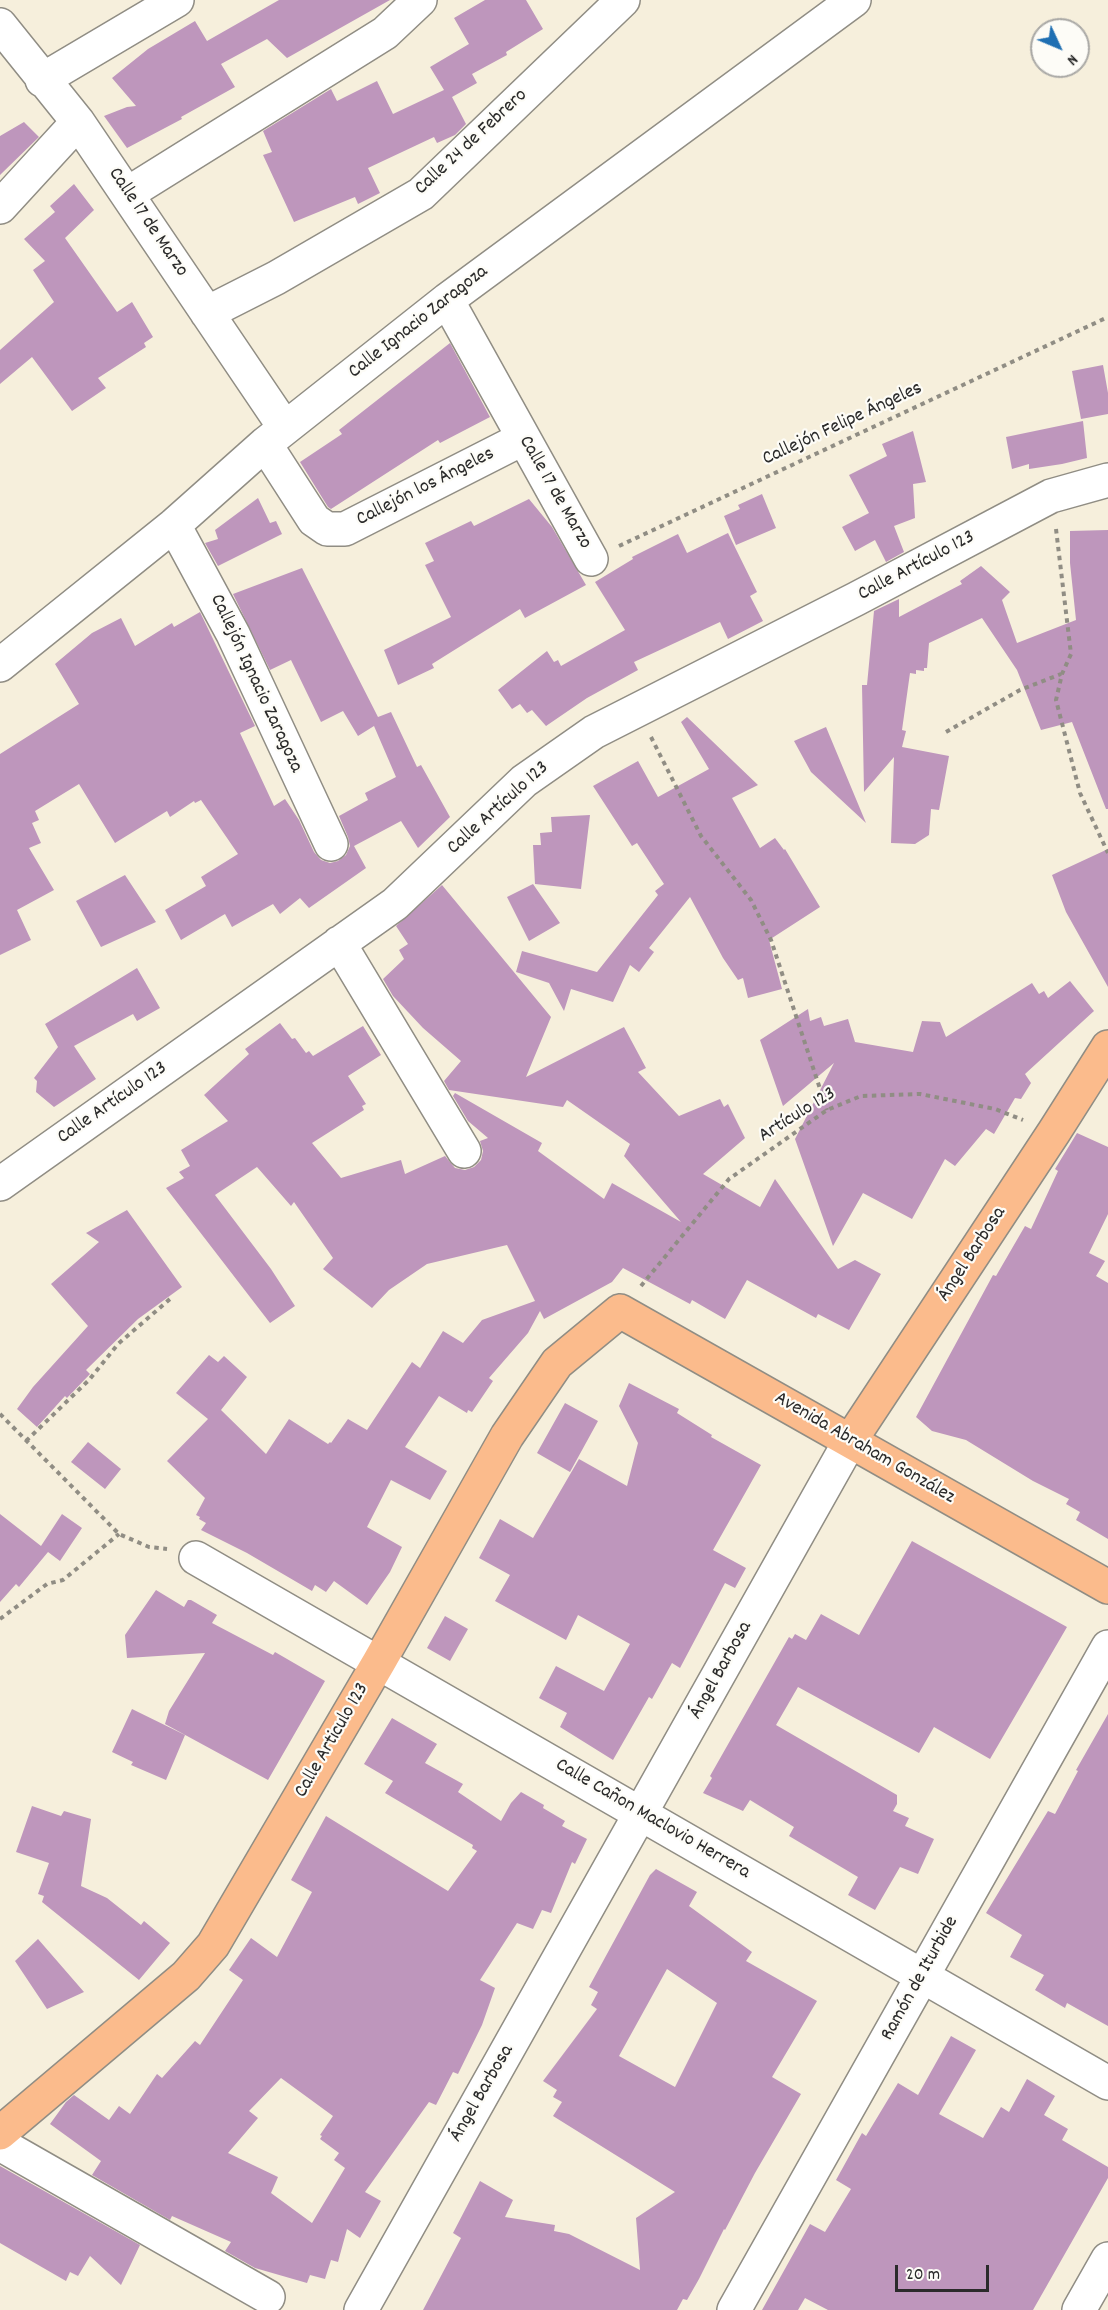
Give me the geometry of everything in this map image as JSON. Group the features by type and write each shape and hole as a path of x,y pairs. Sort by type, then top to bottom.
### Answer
{"main road":[{"name":"Ángel Barbosa","path":"850,1441 1108,1047"},
{"name":"Avenida Abraham González","path":"621,1311 1108,1587"},
{"name":"Calle Articulo 123","path":"0,2133 186,1976 213,1945 379,1662 507,1436 557,1363 621,1311"}],"street":[{"path":"42,80 177,0"},
{"path":"127,194 385,33 420,0"},
{"name":"Calle 24 de Febrero","path":"207,313 276,279 421,194 623,0"},
{"name":"Calle Ignacio Zaragoza","path":"0,665 174,525 275,436 447,300 854,0"},
{"name":"Calle 17 de Marzo","path":"0,25 78,122 207,313 275,436"},
{"path":"0,207 78,122"},
{"name":"Calle 17 de Marzo","path":"447,300 522,439 591,559"},
{"name":"Callejón los Ángeles","path":"275,436 314,520 327,529 345,529 522,439"},
{"name":"Calle Artículo 123","path":"0,1184 396,904 524,781 594,732 856,599 1051,496 1108,480"},
{"name":"Callejón Ignacio Zaragoza","path":"174,525 233,634 331,844"},
{"path":"339,943 464,1151"},
{"name":"Ángel Barbosa","path":"361,2310 850,1441"},
{"name":"Calle Cañon Maclovio Herrera","path":"196,1557 1108,2083"},
{"name":"Ramón de Iturbide","path":"734,2310 1108,1647"},
{"path":"0,2144 268,2297"},
{"path":"1079,2310 1108,2259"}],"path":[{"name":"Callejón Felipe Ángeles","path":"591,559 1108,317"},
{"path":"1051,496 1071,654 1062,674 1056,700 1080,793 1108,853"},
{"path":"946,732 1020,690 1062,674"},
{"path":"637,710 701,836 752,900 771,940 827,1110"},
{"name":"Artículo 123","path":"621,1311 729,1179 827,1110 861,1096 920,1094 995,1109 1054,1132"},
{"path":"27,1441 89,1380 118,1344 170,1299"},
{"path":"0,1414 119,1534 149,1547 181,1550 196,1557"},
{"path":"0,1619 47,1584 63,1580 119,1534"}],"building":[{"path":"279,0 390,0 287,58 267,39 221,64 235,87 127,148 104,116 136,106 112,78 148,49 195,21 207,41"},
{"path":"485,0 526,0 543,29 506,52 507,55 472,74 477,83 452,97 466,124 455,135 437,143 434,137 368,168 380,193 358,204 355,197 294,222 263,155 272,152 263,131 331,89 337,101 377,81 393,114 444,90 430,67 469,44 454,18"},
{"path":"24,122 39,137 0,175 0,136"},
{"path":"74,184 94,210 65,238 117,312 132,302 153,337 144,343 146,347 98,378 106,388 72,411 32,357 0,384 0,350 54,302 33,270 45,261 24,239 55,212 50,206"},
{"path":"450,343 490,417 440,443 438,440 331,509 328,507 300,462 342,434 339,430"},
{"path":"1103,365 1108,393 1108,414 1081,419 1072,371"},
{"path":"1083,421 1087,458 1029,469 1029,464 1012,469 1006,437"},
{"path":"913,431 926,482 913,484 915,518 894,526 904,552 886,562 875,540 855,551 842,527 869,513 849,475 887,456 882,444"},
{"path":"762,494 776,528 736,545 724,516 740,509 738,505"},
{"path":"258,498 270,523 276,521 282,534 218,566 205,543 218,539 215,530"},
{"path":"529,499 552,527 586,585 525,618 520,609 432,664 434,668 398,685 384,650 451,617 425,565 434,561 425,543 471,521 474,526"},
{"path":"1108,530 1108,809 1106,809 1072,722 1041,730 1017,670 982,618 929,643 927,668 924,668 924,671 916,670 916,674 910,673 902,730 906,731 902,747 949,756 939,810 931,809 929,835 915,844 891,843 894,757 864,792 862,685 867,685 874,611 899,599 899,617 962,584 960,581 981,566 1010,592 1002,600 1017,643 1076,620 1070,563 1070,531"},
{"path":"728,533 757,592 750,596 763,621 728,639 720,622 634,662 638,670 587,698 546,726 532,710 527,713 520,704 512,709 498,690 547,651 554,662 558,660 561,666 625,630 595,582 633,559 632,557 678,534 687,553"},
{"path":"302,568 378,717 391,712 417,767 421,765 450,817 418,848 401,821 354,846 366,868 309,908 300,898 280,914 273,904 232,927 225,914 181,940 165,910 206,886 201,877 238,854 201,800 195,803 194,801 170,817 167,811 115,843 79,784 35,811 39,820 32,823 41,843 29,848 54,890 17,910 31,940 0,955 0,754 79,704 55,664 92,633 121,618 135,646 172,623 174,627 200,612 255,726 240,733 274,806 285,799 299,820 314,852 321,860 330,863 346,855 350,846 339,816 368,800 365,793 396,777 374,726 358,736 343,711 321,722 291,660 270,670 233,594"},
{"path":"687,717 758,785 732,798 760,848 775,838 785,849 820,907 769,940 782,989 748,998 743,978 738,980 723,958 690,897 649,948 654,952 639,972 630,965 613,1002 571,989 564,1011 549,983 516,972 522,951 597,972 658,895 655,891 664,884 637,843 632,846 593,786 638,761 658,797 709,769 681,722"},
{"path":"826,727 866,823 811,772 794,741"},
{"path":"590,815 581,889 535,884 533,845 541,845 540,833 552,832 551,817"},
{"path":"1108,849 1108,987 1066,912 1052,875"},
{"path":"125,875 156,922 101,947 76,901"},
{"path":"533,884 560,923 529,941 507,897"},
{"path":"442,885 551,1017 526,1077 624,1027 646,1068 638,1072 679,1116 720,1099 724,1107 728,1104 745,1138 703,1174 760,1207 775,1179 838,1269 855,1260 881,1274 849,1330 818,1314 816,1318 747,1280 725,1319 692,1300 690,1304 623,1268 612,1282 544,1319 540,1311 528,1333 489,1378 493,1381 472,1412 468,1410 467,1413 439,1396 405,1447 447,1471 430,1500 391,1480 367,1527 402,1547 390,1572 367,1605 334,1581 326,1592 315,1585 312,1591 247,1553 201,1530 206,1523 196,1515 205,1498 167,1461 208,1419 176,1393 209,1355 218,1362 224,1356 247,1377 221,1410 266,1454 289,1419 328,1444 348,1419 367,1430 412,1362 420,1368 443,1331 463,1343 482,1320 535,1301 507,1245 427,1264 389,1290 372,1308 323,1269 333,1258 294,1202 291,1206 257,1167 215,1195 271,1269 295,1306 270,1323 166,1188 184,1178 179,1172 190,1166 181,1150 228,1121 204,1095 249,1054 245,1049 280,1023 306,1053 309,1051 313,1056 363,1026 381,1055 348,1076 366,1104 362,1106 364,1110 312,1143 341,1178 401,1160 405,1174 445,1156 455,1168 465,1170 474,1167 481,1160 483,1151 480,1141 488,1138 468,1121 453,1096 455,1093 542,1143 538,1151 604,1199 612,1183 681,1222 624,1156 630,1144 567,1100 563,1107 449,1090 444,1081 461,1061 423,1028 393,996 383,979 404,959 399,950 408,944 396,926"},
{"path":"137,968 160,1008 137,1021 133,1014 74,1046 96,1079 54,1107 36,1092 37,1081 34,1078 58,1047 45,1024"},
{"path":"1070,981 1094,1011 1025,1074 1031,1083 1021,1099 1015,1098 994,1134 986,1129 955,1166 945,1159 912,1219 863,1193 833,1246 795,1139 834,1063 783,1106 760,1040 808,1009 810,1021 821,1017 824,1026 848,1019 855,1042 913,1052 922,1021 940,1022 946,1037 1032,983 1039,994 1044,991 1048,998"},
{"path":"1077,1133 1108,1147 1108,1214 1089,1253 1105,1261 1096,1276 1108,1283 1108,1539 1076,1520 1080,1512 1066,1504 1069,1499 1033,1481 966,1440 932,1431 916,1417 993,1275 996,1276 1025,1226 1031,1229 1058,1171 1055,1169"},
{"path":"127,1210 182,1287 138,1319 86,1370 90,1374 67,1398 65,1396 37,1427 17,1409 33,1387 88,1326 51,1284 99,1242 86,1233"},
{"path":"629,1383 679,1409 677,1413 712,1435 711,1437 761,1465 713,1550 746,1568 735,1588 725,1583 680,1668 672,1663 652,1699 649,1697 613,1760 560,1727 567,1713 539,1698 556,1666 604,1691 630,1644 578,1615 566,1640 495,1601 510,1575 479,1558 500,1519 533,1538 579,1459 627,1486 638,1443 619,1406"},
{"path":"565,1403 598,1421 570,1472 537,1453"},
{"path":"88,1442 121,1469 105,1489 71,1462"},
{"path":"0,1514 41,1546 62,1514 82,1528 60,1561 48,1552 19,1587 16,1584 0,1602"},
{"path":"912,1541 1067,1627 990,1759 934,1727 919,1753 798,1687 776,1725 897,1795 897,1804 893,1811 909,1818 905,1826 934,1839 918,1874 900,1867 875,1910 848,1895 858,1877 789,1836 794,1827 750,1800 743,1811 703,1793 712,1778 710,1776 789,1637 792,1639 795,1634 806,1640 821,1614 859,1635"},
{"path":"156,1590 184,1607 188,1600 191,1600 217,1615 212,1623 273,1655 275,1652 325,1681 268,1780 165,1724 169,1711 205,1653 127,1658 125,1635"},
{"path":"445,1616 468,1629 450,1661 427,1648"},
{"path":"132,1709 185,1735 166,1780 131,1765 133,1762 112,1752"},
{"path":"1108,1714 1108,2026 1067,2003 1065,2008 1035,1990 1044,1975 1010,1957 1022,1935 986,1913 1048,1811 1055,1814 1078,1771 1076,1770"},
{"path":"392,1718 437,1744 425,1763 463,1784 458,1792 501,1821 511,1803 521,1792 544,1805 543,1808 565,1821 562,1826 587,1839 575,1864 572,1862 551,1913 542,1910 533,1929 517,1923 480,1980 495,1988 482,2025 458,2074 453,2072 436,2105 429,2102 365,2192 381,2201 360,2238 347,2229 338,2262 331,2260 325,2279 310,2275 307,2283 255,2268 225,2251 231,2242 172,2216 170,2220 92,2175 101,2161 50,2124 74,2095 109,2120 119,2106 130,2114 157,2074 162,2078 195,2041 200,2045 243,1980 229,1970 251,1938 277,1957 312,1892 291,1880 326,1816 448,1891 477,1851 472,1848 473,1845 385,1793 393,1781 364,1764","holes":["281,2078 333,2116 320,2135 322,2136 320,2139 339,2153 334,2160 345,2168 312,2223 271,2193 278,2177 228,2153 258,2118 249,2111"]},
{"path":"32,1806 61,1816 64,1811 91,1819 81,1886 107,1898 141,1925 144,1921 170,1943 139,1980 42,1902 44,1896 38,1894 49,1863 16,1852"},
{"path":"656,1869 697,1892 689,1906 752,1952 746,1961 817,2001 772,2077 801,2094 724,2229 687,2300 683,2299 677,2310 423,2310 461,2238 453,2233 480,2181 513,2200 505,2217 555,2225 554,2231 569,2234 640,2270 636,2218 675,2192 553,2116 562,2102 553,2097 557,2090 543,2081 597,2009 591,2005 598,1992 589,1987 650,1875","holes":["667,1969 717,2003 675,2087 619,2056"]},
{"path":"38,1939 84,1992 47,2009 15,1961"},
{"path":"951,2036 976,2050 939,2114 983,2138 1001,2107 1009,2112 1027,2079 1055,2096 1044,2115 1068,2129 1062,2140 1108,2167 1108,2178 1033,2310 828,2310 805,2298 798,2310 762,2310 810,2224 825,2232 851,2189 836,2180 862,2133 866,2136 898,2083 918,2095"},
{"path":"0,2166 140,2245 121,2285 90,2256 78,2276 70,2272 66,2281 0,2243"}]}
